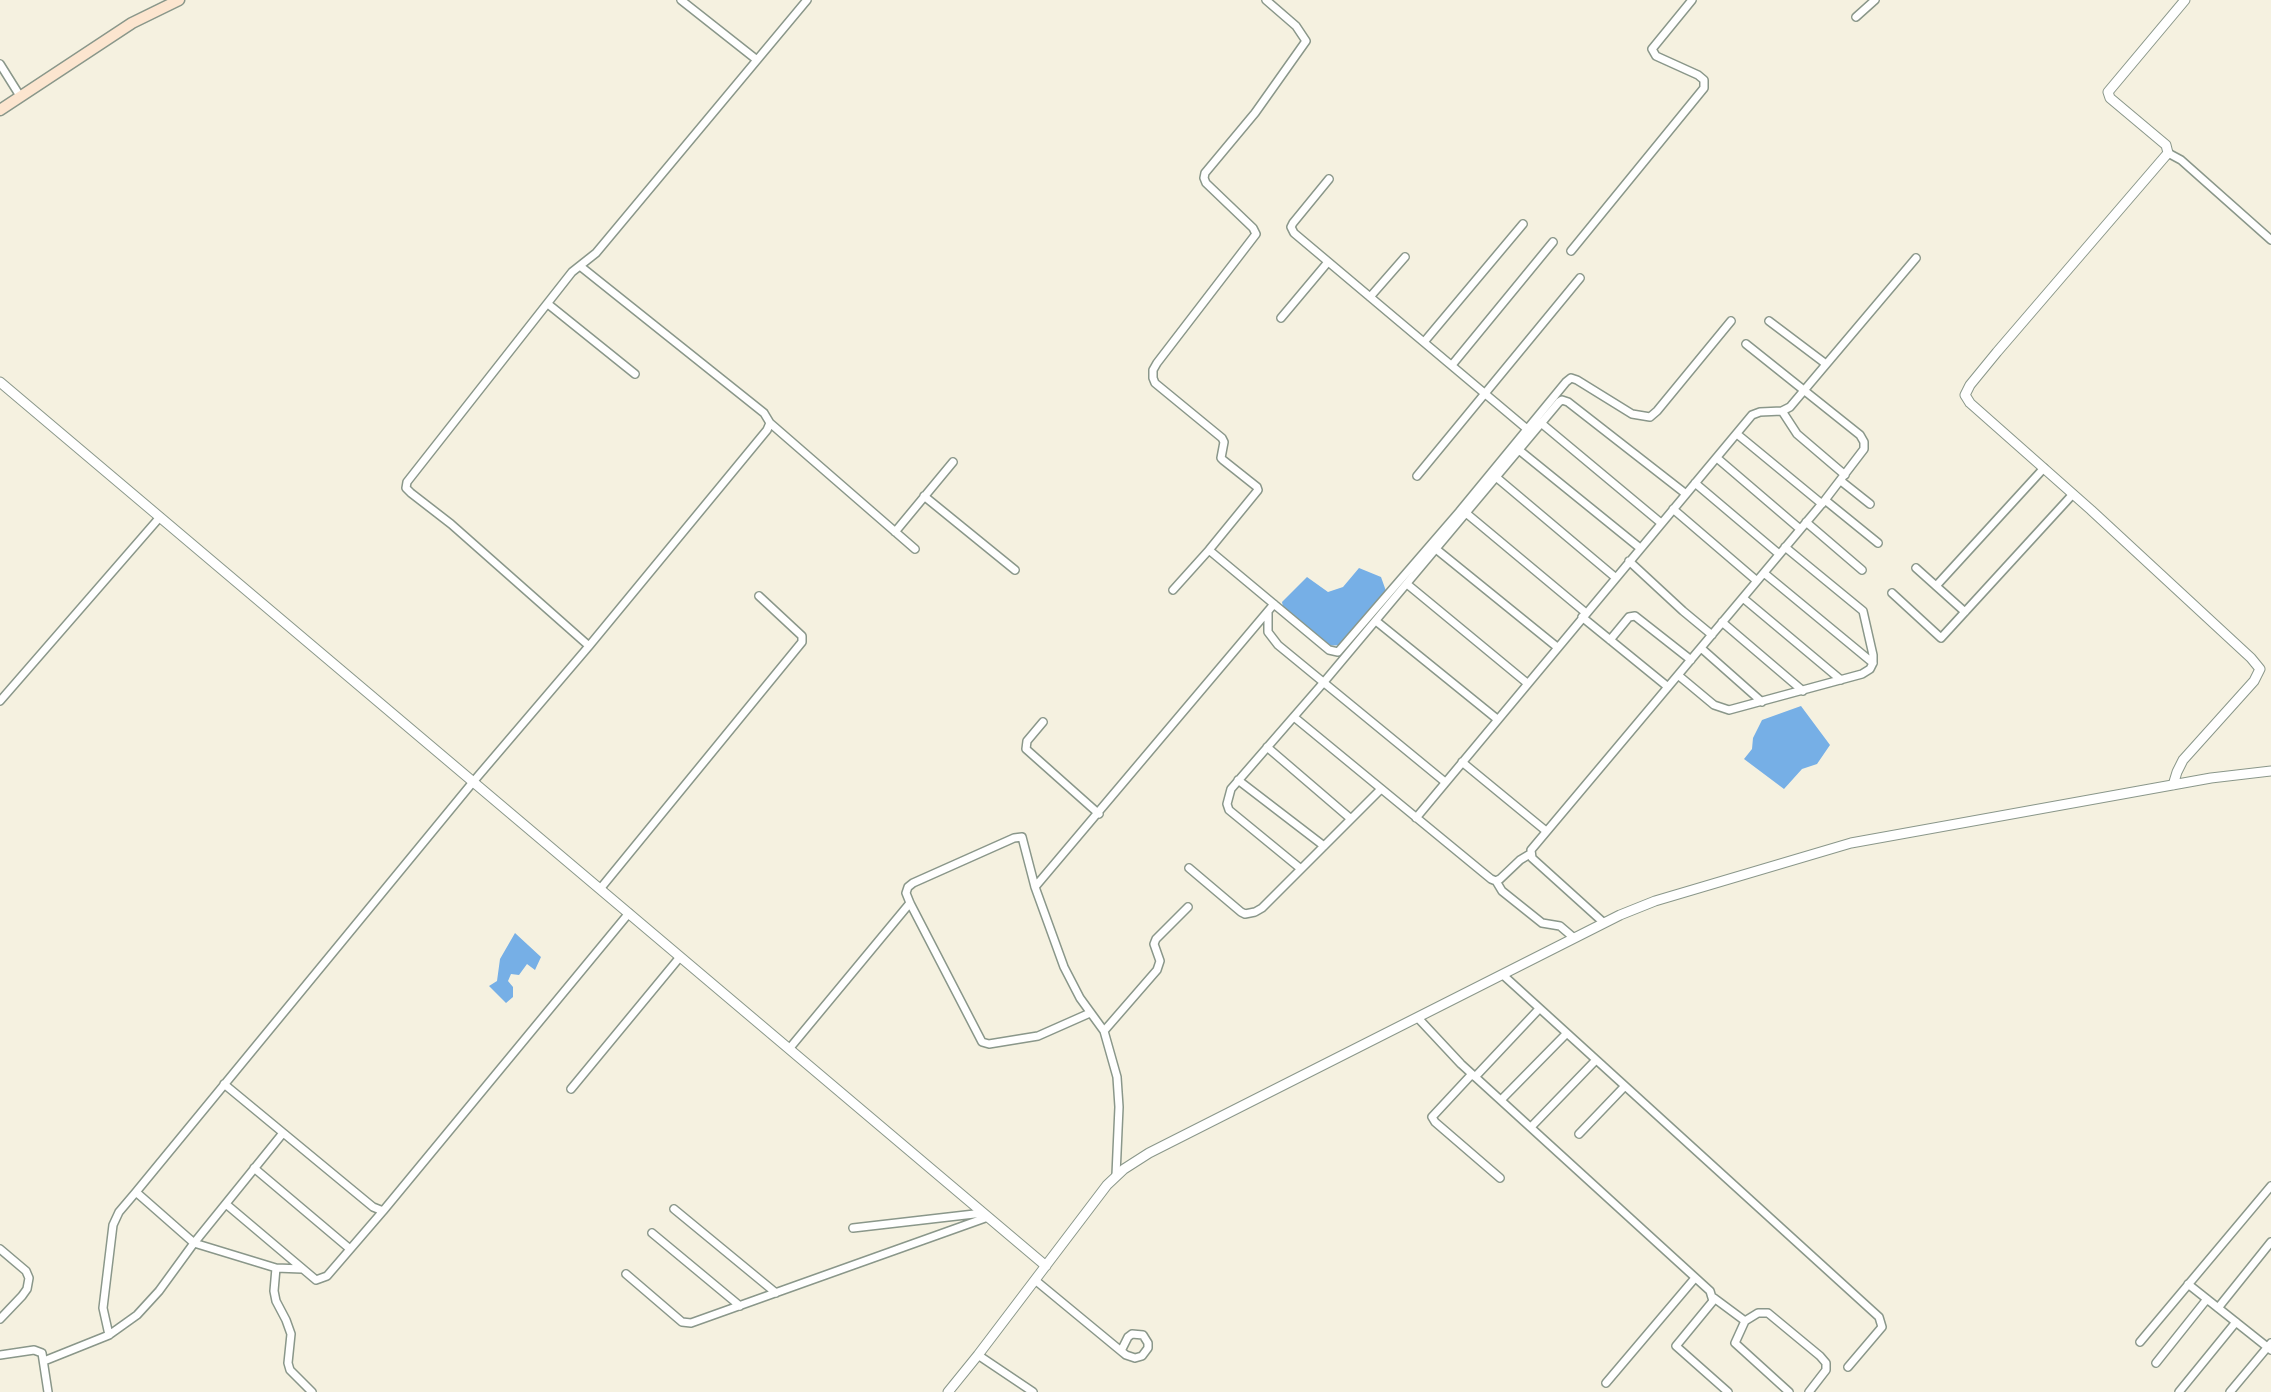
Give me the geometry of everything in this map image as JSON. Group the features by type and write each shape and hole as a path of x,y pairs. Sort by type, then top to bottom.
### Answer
{"main road":[{"path":"0,110 132,23 179,0"}],"street":[{"path":"681,0 757,60"},
{"path":"589,646 407,488 410,477 572,272 596,253 807,0"},
{"path":"1173,590 1258,490 1223,460 1222,438 1155,383 1153,370 1256,234 1204,178 1205,173 1255,113 1306,41 1296,26 1266,0"},
{"path":"1571,251 1704,88 1704,80 1698,75 1656,55 1652,49 1692,0"},
{"path":"1856,17 1875,0"},
{"path":"2185,0 2108,92 2110,98 2166,145 2168,153 2181,160 2271,240"},
{"path":"0,64 20,96"},
{"path":"2168,153 1966,391 1966,399 2073,494 2260,669 2258,675 2183,760 2173,785"},
{"path":"1329,179 1291,227 1294,233 1527,429"},
{"path":"1424,342 1523,224"},
{"path":"1452,365 1553,242"},
{"path":"1370,297 1405,257"},
{"path":"1416,818 1737,434 1756,413 1782,411 1790,407 1916,258"},
{"path":"1281,318 1328,261"},
{"path":"580,266 764,413 770,423 915,549"},
{"path":"1417,476 1580,278"},
{"path":"548,304 635,374"},
{"path":"1209,550 1329,650 1334,653 1342,650 1571,378 1632,414 1650,417 1731,321"},
{"path":"1769,321 1826,365"},
{"path":"1496,881 1530,854 1546,831 1863,453 1864,442 1860,435 1745,344"},
{"path":"0,382 1046,1266"},
{"path":"1301,869 1229,810 1228,798 1238,780 1376,621 1559,402 1568,402 1686,494"},
{"path":"1782,411 1797,434 1870,503"},
{"path":"110,1335 103,1308 113,1225 119,1212 473,782 589,646 770,423"},
{"path":"1541,423 1661,523"},
{"path":"1737,434 1878,543"},
{"path":"1518,450 1640,548"},
{"path":"1717,458 1862,570"},
{"path":"895,532 953,462"},
{"path":"1936,586 2044,468"},
{"path":"1496,477 1616,578"},
{"path":"1695,483 1779,554"},
{"path":"1892,593 1941,638 2073,494"},
{"path":"925,496 1015,570"},
{"path":"1673,509 1757,581"},
{"path":"1466,513 1610,640 1668,687"},
{"path":"0,701 160,517"},
{"path":"1678,675 1724,710 1740,708 1862,674 1873,663 1863,611 1785,547"},
{"path":"1436,549 1558,647"},
{"path":"1629,561 1712,635"},
{"path":"1916,568 1965,612"},
{"path":"1764,573 1873,663"},
{"path":"1407,584 1527,683"},
{"path":"600,889 802,642 802,636 759,596"},
{"path":"1743,598 1841,680"},
{"path":"1035,887 1274,604"},
{"path":"1268,612 1267,628 1278,645 1445,782"},
{"path":"1610,640 1629,617 1635,616 1691,660"},
{"path":"1376,621 1497,719"},
{"path":"1722,622 1802,691"},
{"path":"1701,648 1762,702"},
{"path":"1294,717 1496,881 1502,891 1542,923 1560,926 1574,938"},
{"path":"1043,722 1027,740 1026,748 1099,814"},
{"path":"1267,747 1352,818"},
{"path":"1462,762 1546,831"},
{"path":"948,1392 1116,1175 1149,1153 1604,923 1655,901 1841,846 1906,832 2236,774 2271,771"},
{"path":"1238,780 1324,846"},
{"path":"1189,868 1245,914 1255,912 1381,789"},
{"path":"1090,1013 1038,1036 989,1044 982,1042 910,903 906,893 908,887 1018,836 1024,841 1035,887 1064,967 1090,1013 1104,1031 1117,1077 1119,1107 1116,1175"},
{"path":"1530,854 1604,923"},
{"path":"789,1049 910,903"},
{"path":"1104,1031 1157,970 1160,961 1154,944 1156,939 1188,907"},
{"path":"226,1204 316,1280 331,1272 629,913"},
{"path":"571,1089 680,957"},
{"path":"1503,975 1879,1317 1882,1327 1848,1367"},
{"path":"1500,1178 1432,1117 1539,1009"},
{"path":"1418,1018 1474,1075 1710,1291 1714,1298 1745,1321"},
{"path":"1501,1100 1566,1034"},
{"path":"1531,1128 1595,1061"},
{"path":"224,1084 373,1207 383,1211"},
{"path":"1579,1134 1624,1087"},
{"path":"44,1361 110,1335 137,1314 283,1133"},
{"path":"254,1168 350,1249"},
{"path":"2140,1342 2271,1186"},
{"path":"136,1192 194,1243 276,1268 302,1269"},
{"path":"674,1209 776,1293"},
{"path":"853,1227 985,1215"},
{"path":"626,1273 686,1324 985,1215"},
{"path":"652,1233 740,1306"},
{"path":"2218,1308 2271,1242"},
{"path":"0,1249 26,1271 29,1278 27,1289 0,1319"},
{"path":"276,1268 276,1301 291,1334 288,1363 290,1370 312,1392"},
{"path":"1606,1383 1695,1278"},
{"path":"1035,1280 1121,1351"},
{"path":"2188,1284 2270,1346 2231,1392"},
{"path":"1714,1298 1676,1346 1728,1392"},
{"path":"2156,1363 2207,1299"},
{"path":"1789,1392 1735,1343 1745,1321 1758,1313 1768,1313 1824,1360 1826,1370 1809,1392"},
{"path":"2179,1392 2236,1322"},
{"path":"0,1355 38,1350 42,1353 48,1392"},
{"path":"978,1355 1033,1392"}],"water":[{"path":"1359,568 1381,577 1386,591 1342,645 1325,646 1284,612 1282,602 1307,577 1328,592 1343,587"},
{"path":"1801,706 1830,745 1817,764 1802,769 1784,789 1744,759 1752,749 1753,738 1762,720"},
{"path":"515,933 541,957 535,970 527,964 519,975 511,974 508,981 513,987 513,997 506,1003 489,986 497,981 500,959"}]}
